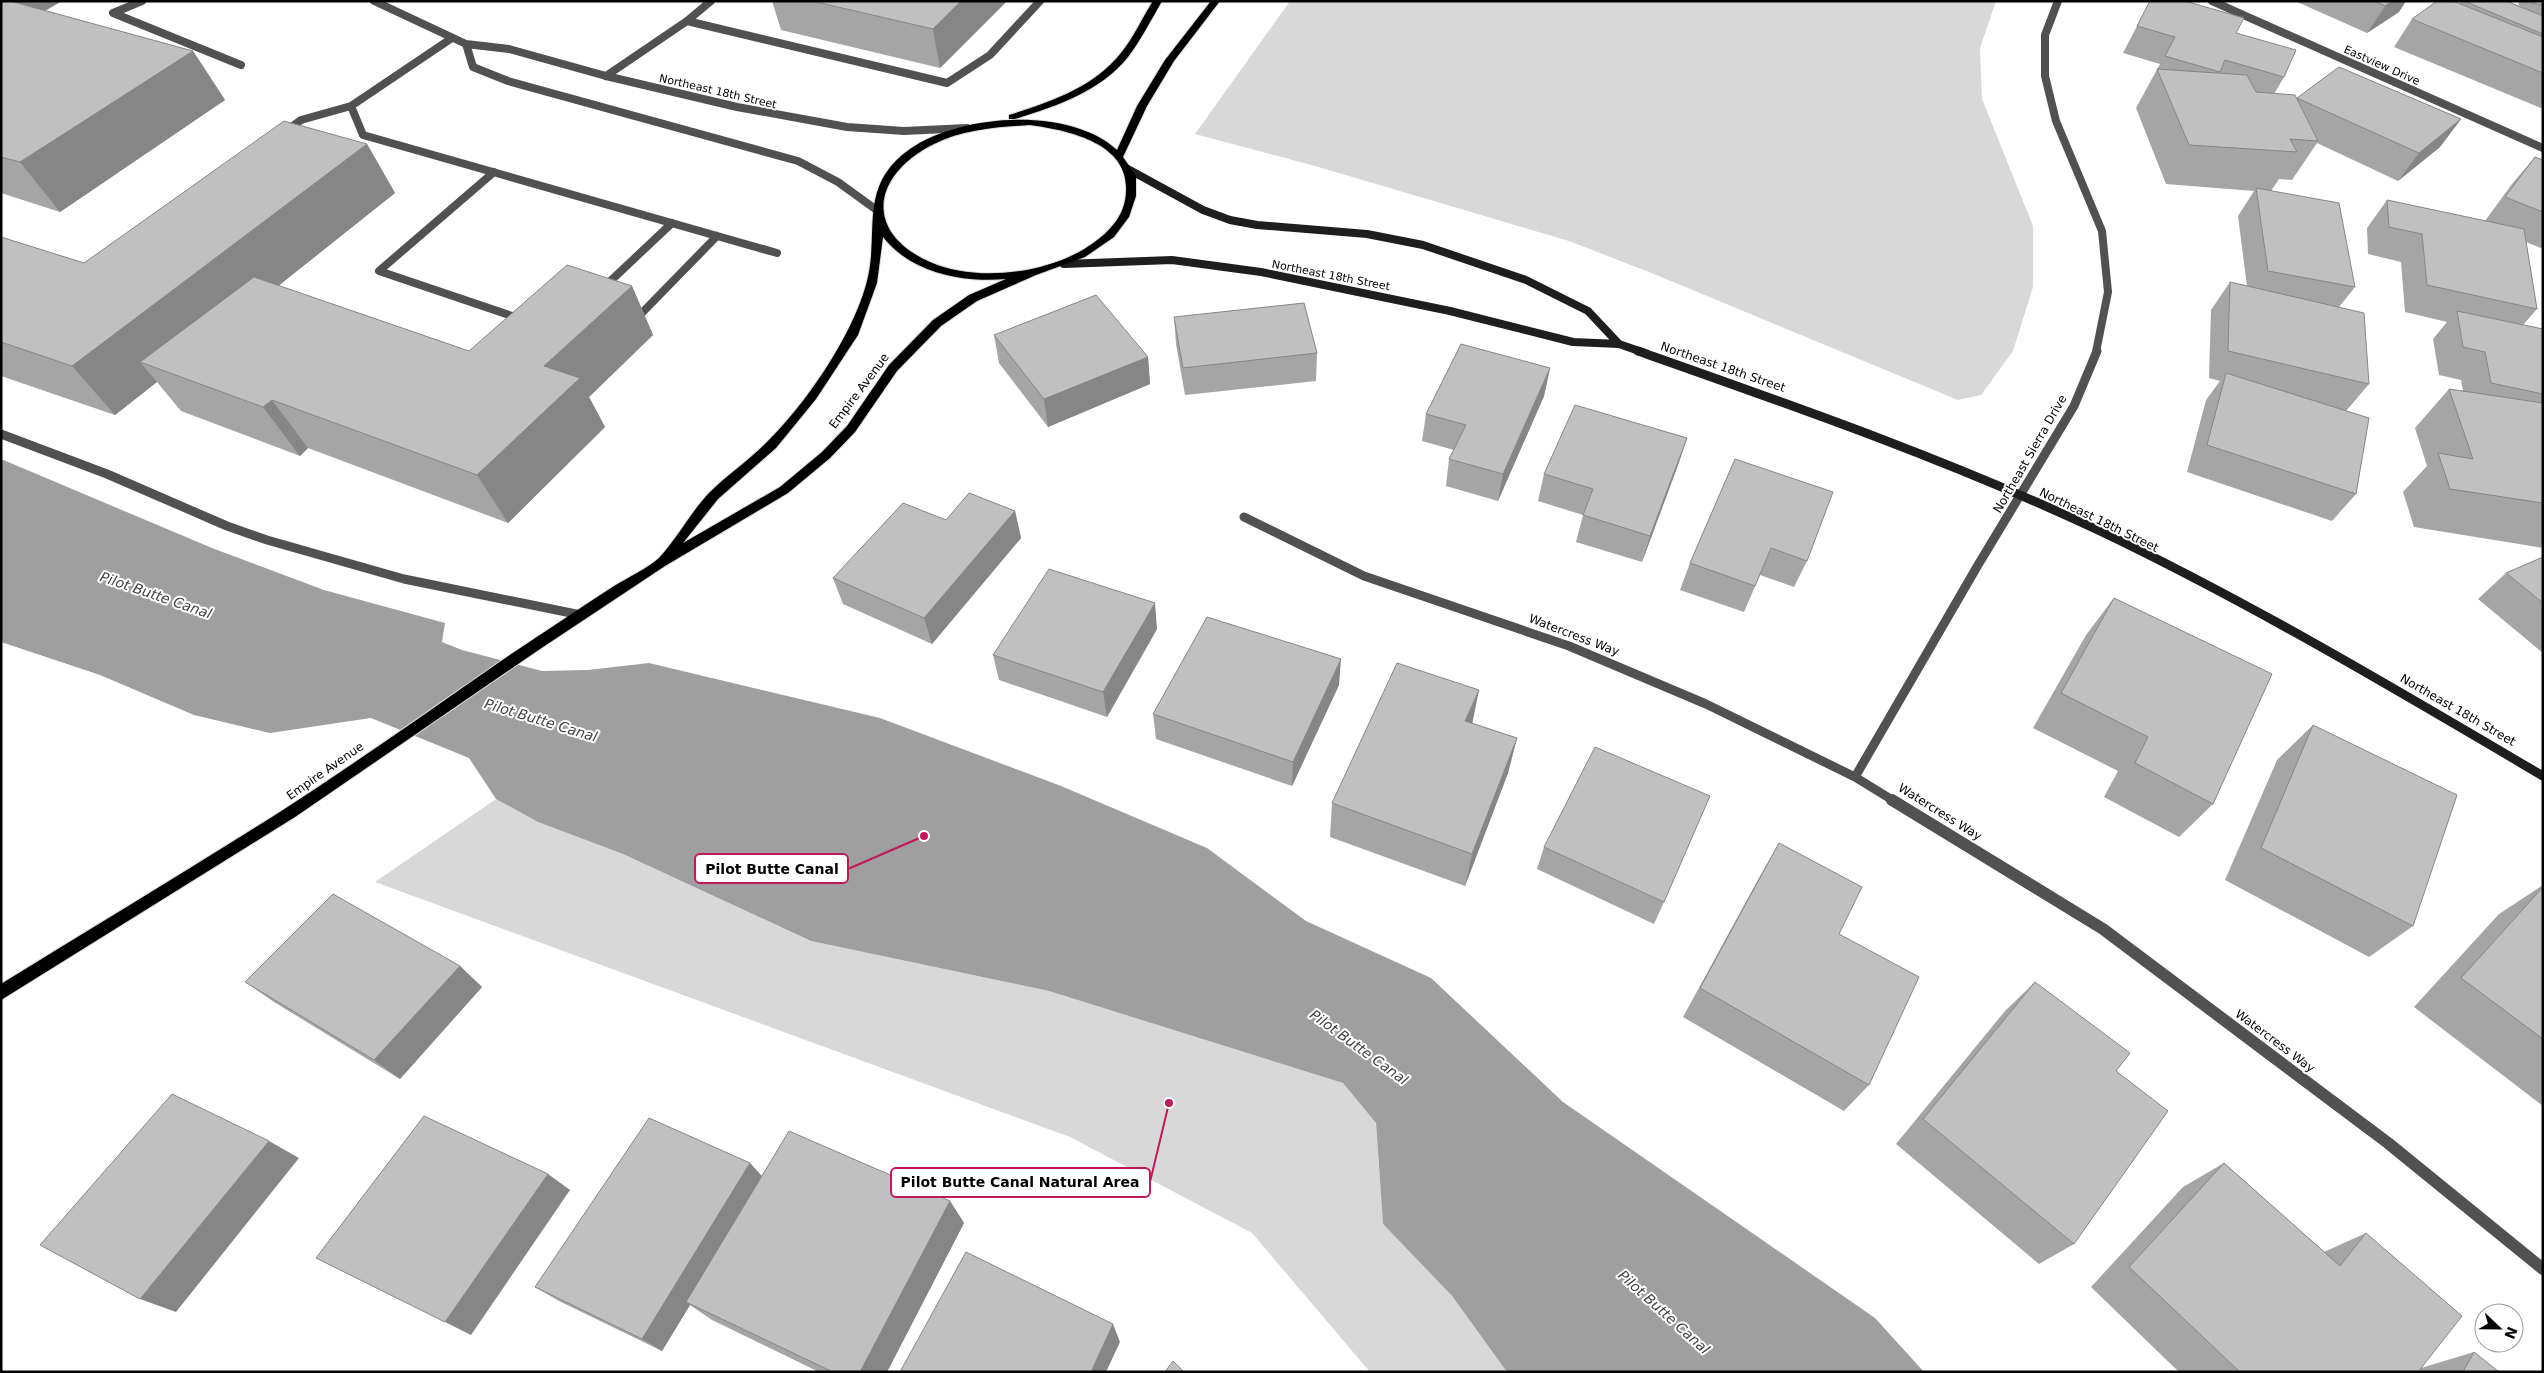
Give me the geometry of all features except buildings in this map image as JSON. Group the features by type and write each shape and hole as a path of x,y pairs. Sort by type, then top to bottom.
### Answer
{"highway":[{"path":"993,123 1044,107 1085,88 1107,74 1124,56 1158,1"},
{"path":"1119,156 1142,106 1170,60 1216,1"},
{"path":"878,216 893,244 920,262 957,274 992,278 1033,272 1064,264 1097,247 1121,225 1132,201 1132,177 1119,156 1097,138 1066,127 1030,122 993,123"},
{"name":"Empire Avenue","path":"660,563 714,496 772,445 812,396 854,332 872,283 878,195 893,170 918,148 953,132 993,123"},
{"name":"Empire Avenue","path":"1,993 290,813 532,647 660,563 784,490 826,455 851,429 893,368 937,323 973,298 1033,272"}],"main road":[{"name":"Northeast 18th Street","path":"1126,168 1203,210 1230,220 1257,225 1367,234 1423,245 1526,280 1588,311 1619,344"},
{"name":"Northeast 18th Street","path":"1064,264 1172,260 1261,272 1450,311 1573,342 1619,344 1925,455 2099,531 2329,650 2543,776"}],"street":[{"path":"142,1 113,13 241,65"},
{"name":"Northeast 18th Street","path":"374,1 466,44 508,49 606,76 818,123 904,132 970,128"},
{"path":"606,76 687,21 711,1"},
{"path":"687,21 947,83 990,55 1040,1"},
{"name":"Northeast Sierra Drive","path":"1856,777 1978,564 2074,406 2098,348 2108,292 2102,231 2056,121 2046,76 2045,35 2058,1"},
{"name":"Eastview Drive","path":"2212,1 2543,148"},
{"path":"277,137 301,120 352,106 452,38"},
{"path":"466,44 473,67 508,81 798,161 838,182 878,216"},
{"path":"352,106 363,135 777,253"},
{"path":"494,172 379,271 528,322"},
{"path":"593,298 672,223"},
{"path":"636,319 717,236"},
{"path":"1,434 107,474 227,526 267,540 404,579 581,615"},
{"name":"Watercress Way","path":"1244,517 1364,576 1569,646 1706,704 1856,777 2103,928 2388,1143 2543,1269"}],"shaded area":[{"path":"1290,1 1996,1 1980,48 1982,99 2033,226 2033,287 2013,351 1981,395 1958,400 1649,272 1569,241 1315,166 1195,134"},
{"path":"496,799 538,822 623,854 811,941 1049,991 1343,1083 1376,1123 1383,1224 1452,1296 1507,1372 1370,1372 1252,1233 1070,1137 375,882"}],"water":[{"path":"1,459 212,548 324,590 445,623 442,642 462,650 542,671 588,670 649,663 880,718 1061,786 1207,848 1306,921 1431,978 1563,1102 1875,1318 1924,1372 1507,1372 1452,1296 1383,1224 1376,1123 1343,1083 1049,991 811,941 623,854 538,822 496,799 469,758 371,718 270,733 194,715 100,675 1,642"}],"place":[{"name":"Pilot Butte Canal","path":"924,836"},
{"name":"Pilot Butte Canal Natural Area","path":"1169,1103"}]}
